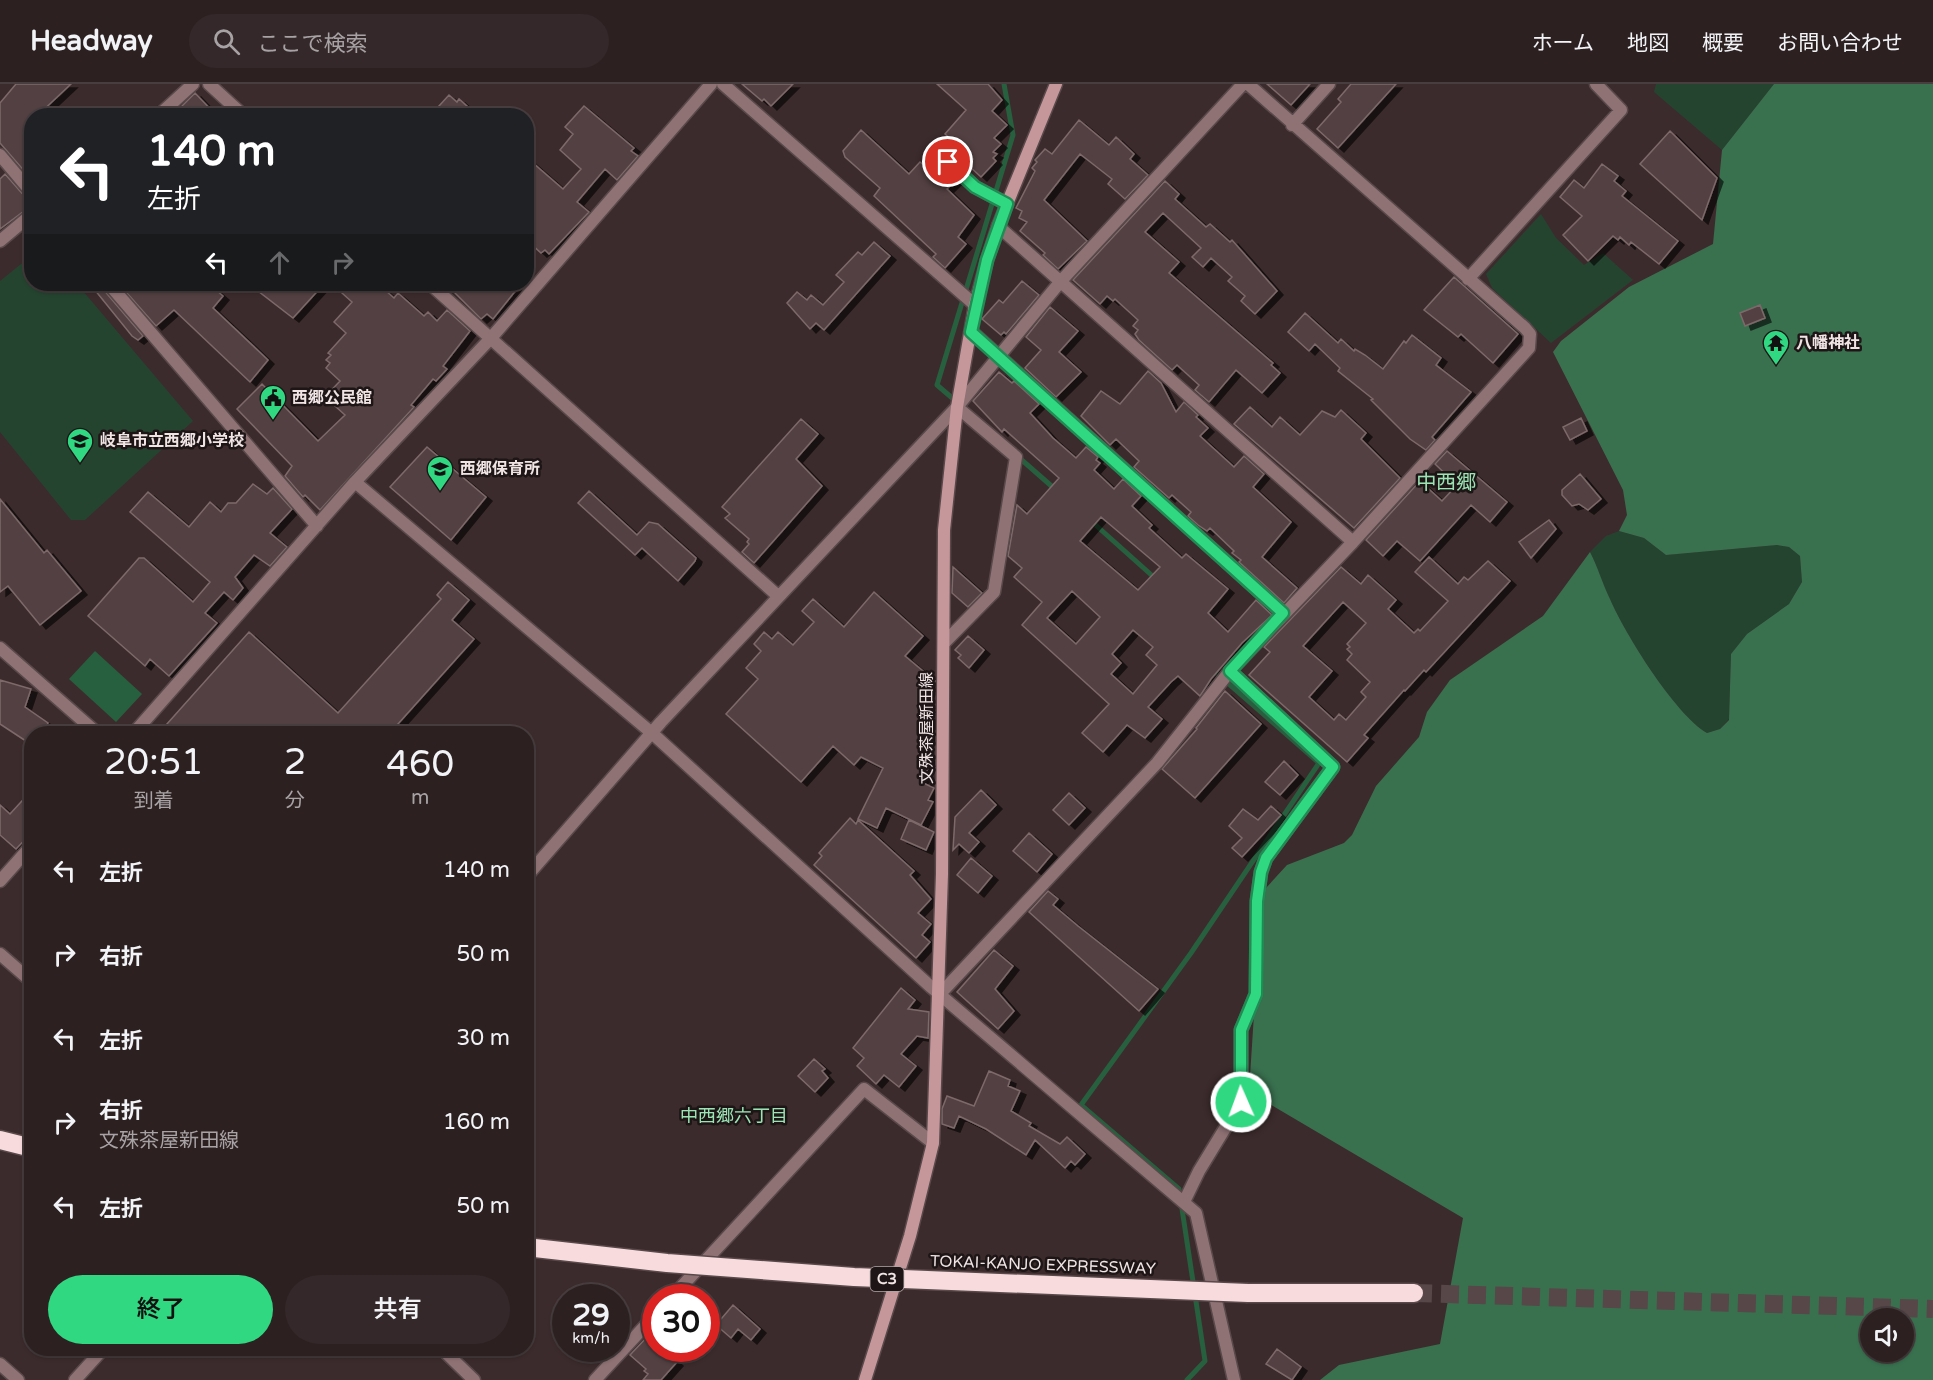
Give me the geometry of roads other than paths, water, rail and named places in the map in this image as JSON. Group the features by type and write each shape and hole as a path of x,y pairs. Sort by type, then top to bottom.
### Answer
{"highway":[{"path":"0,1140 24,1146"},
{"name":"TOKAI-KANJO EXPRESSWAY","path":"534,1248 667,1263 854,1277 1248,1293 1414,1293"}],"main road":[{"name":"文殊茶屋新田線","path":"865,1380 910,1236 933,1143 940,994 944,530 957,407 975,305 998,226 1056,84"}],"street":[{"path":"167,108 193,84"},
{"path":"209,84 235,108"},
{"path":"534,288 711,84"},
{"path":"723,84 975,305"},
{"path":"534,868 777,596 957,407 1061,281 1243,84"},
{"path":"940,994 1157,763 1230,671 1353,542 1528,348 1530,334 1525,328 1248,84"},
{"path":"1292,125 1329,84"},
{"path":"1468,279 1621,110 1596,84"},
{"path":"935,149 975,187 1007,204"},
{"path":"0,155 24,184"},
{"path":"0,241 24,221"},
{"path":"998,226 1353,542"},
{"path":"115,291 317,526"},
{"path":"438,291 777,596"},
{"path":"140,726 355,482 491,338 532,291"},
{"path":"971,332 999,354 1283,613"},
{"path":"944,643 994,592 1016,457 957,407"},
{"path":"355,482 653,734 940,994 1196,1213 1234,1380"},
{"path":"0,648 89,726"},
{"path":"1184,1202 1198,1171 1241,1102 1241,1030 1256,994 1257,901 1261,872 1266,858 1333,767 1230,671"},
{"path":"0,881 24,854"},
{"path":"0,954 24,975"},
{"path":"684,1284 864,1089 933,1143"},
{"path":"595,1380 642,1329"},
{"path":"75,1380 97,1356"},
{"path":"449,1356 474,1380"},
{"path":"0,1364 18,1380"}],"waterway":[{"path":"958,403 937,385 1013,135 1004,84"},
{"path":"1016,455 1056,490"},
{"path":"1090,520 1157,580"},
{"path":"1187,1380 1205,1361 1179,1189 1081,1105 1191,953 1319,763 1213,670"}],"tunnel":[{"path":"1414,1293 1933,1309"}],"place":[{"name":"八幡神社","path":"1776,366"},
{"name":"西郷公民館","path":"273,421"},
{"name":"岐阜市立西郷小学校","path":"80,464"},
{"name":"西郷保育所","path":"440,492"}],"district":[{"name":"中西郷","path":"1446,483"},
{"name":"中西郷六丁目","path":"734,1116"}]}
